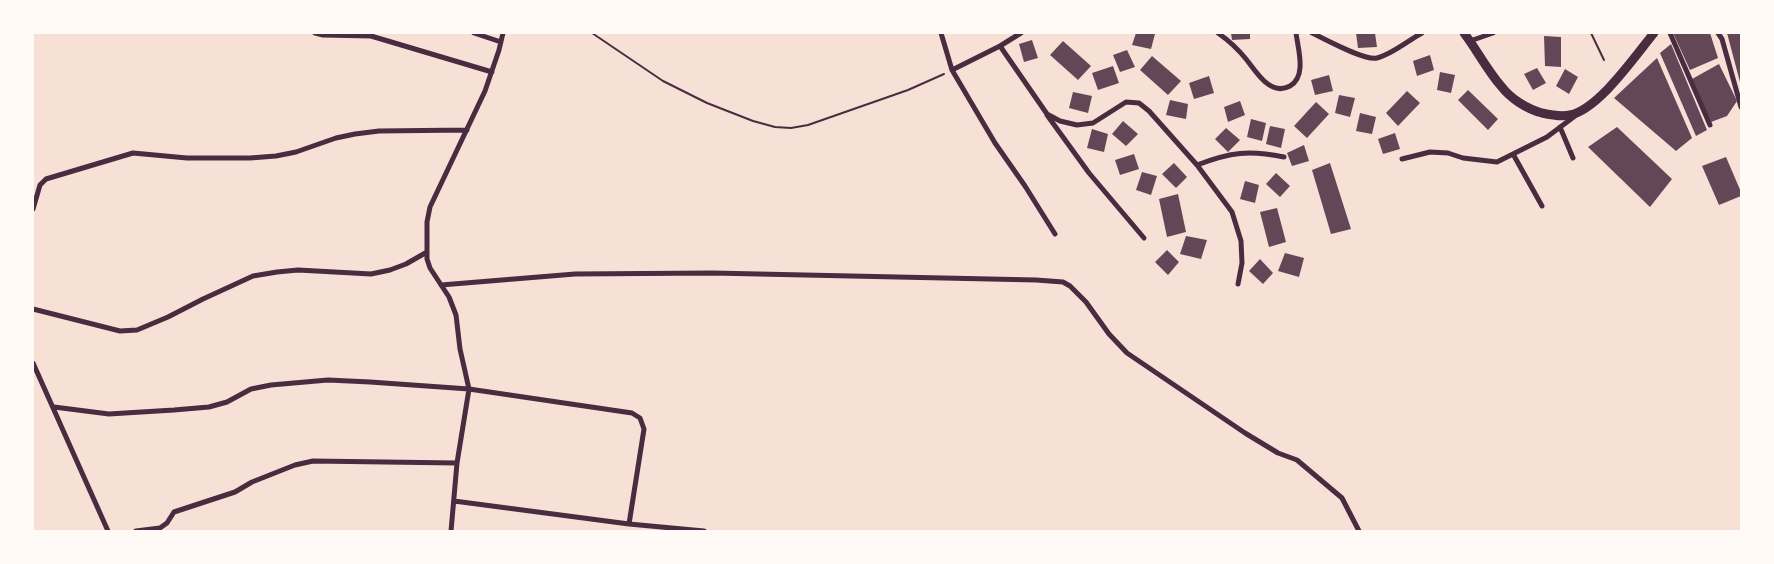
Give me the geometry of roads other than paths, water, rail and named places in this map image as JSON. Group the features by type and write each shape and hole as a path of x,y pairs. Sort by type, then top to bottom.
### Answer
{"main road":[{"path":"1467,37 1502,88 1517,101 1535,111 1552,116 1569,116 1583,110 1601,97 1654,33"}],"street":[{"path":"315,33 371,36 492,72"},
{"path":"474,33 501,42"},
{"path":"451,531 457,463 469,389 460,349 456,315 449,297 430,268 427,252 428,222 430,207 485,91 503,33"},
{"path":"941,33 952,70 994,143 1025,186 1055,234"},
{"path":"952,70 1021,33"},
{"path":"1218,33 1245,57 1266,83 1282,89 1289,87 1298,76 1300,69 1296,33"},
{"path":"1312,33 1347,50 1374,59 1388,54 1422,33"},
{"path":"1467,37 1493,33"},
{"path":"1670,33 1710,125"},
{"path":"1718,33 1722,39 1741,107"},
{"path":"1000,46 1089,173 1144,238"},
{"path":"1047,114 1060,121 1077,125 1093,123 1126,102 1138,103 1149,111 1197,165 1227,205 1241,242 1242,263 1239,284"},
{"path":"1402,159 1430,152 1497,162 1547,137 1583,110"},
{"path":"1560,127 1574,158"},
{"path":"33,209 40,185 46,179 133,153 187,158 250,158 296,152 336,138 379,130 467,130"},
{"path":"1197,165 1236,153 1258,152 1284,157"},
{"path":"1513,154 1542,206"},
{"path":"33,309 120,331 137,330 253,276 298,270 371,274 398,267 427,252"},
{"path":"441,285 575,274 712,273 1063,282 1086,302 1108,334 1127,353 1245,433 1278,453 1297,460 1342,498 1359,531"},
{"path":"33,363 108,531"},
{"path":"54,407 109,414 174,410 227,402 251,389 271,385 328,380 469,389 632,413 640,418 644,429 629,524"},
{"path":"136,531 160,528 167,523 174,512 235,492 252,482 295,465 313,461 457,463"},
{"path":"454,501 629,524 704,531"}]}
